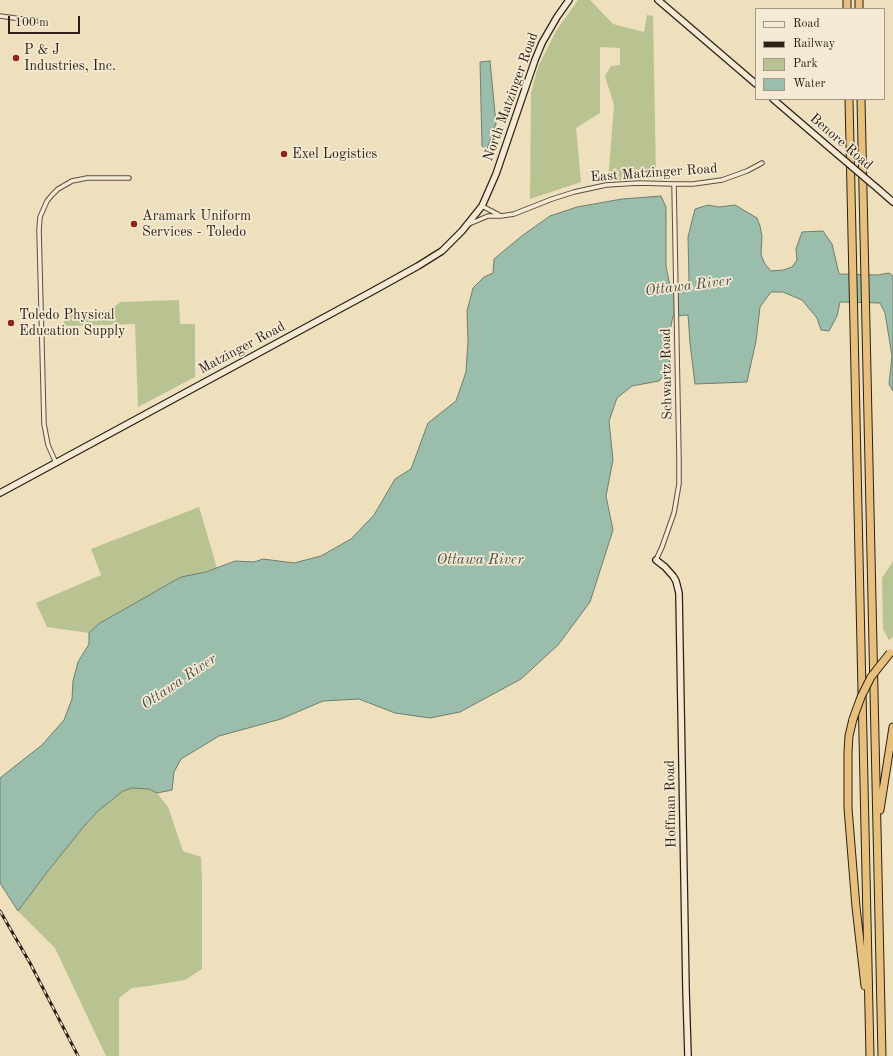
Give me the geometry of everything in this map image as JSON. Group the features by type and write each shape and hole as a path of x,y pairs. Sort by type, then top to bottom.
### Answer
{"highway":[{"path":"849,100 870,1056"},
{"path":"861,100 882,1056"},
{"path":"870,1031 857,914 848,808 848,752 849,736 853,719 861,697 871,677 891,652"},
{"path":"878,828 893,727"}],"street":[{"name":"North Matzinger Road","path":"482,206 496,174 542,43 569,0"},
{"path":"658,0 755,83"},
{"path":"0,16 36,21"},
{"name":"Benore Road","path":"774,100 893,202"},
{"name":"East Matzinger Road","path":"468,224 488,216 514,214 574,192 606,185 639,183 693,184 722,180 747,171 762,162"},
{"path":"56,463 48,446 44,424 39,230 40,217 47,201 52,195 58,189 72,181 87,178 129,178"},
{"name":"Schwartz Road","path":"656,560 674,514 679,484 680,459 674,184"},
{"path":"482,206 501,216"},
{"name":"Matzinger Road","path":"0,493 418,266 442,251 468,224 482,206"},
{"name":"Hoffman Road","path":"656,560 673,576 679,592 688,1056"}],"green space":[{"path":"578,0 590,0 613,24 644,32 647,15 653,16 656,178 608,181 614,105 605,76 611,66 620,65 620,48 600,47 600,113 576,128 581,182 530,199 531,93 538,67 556,31"},
{"path":"179,300 180,324 195,324 195,377 138,407 135,324 64,326 64,313 109,310 121,302"},
{"path":"199,507 217,568 206,572 181,577 100,623 89,633 47,627 36,603 101,575 91,549"},
{"path":"893,561 893,637 889,640 883,629 882,578"},
{"path":"132,788 149,789 157,793 168,807 183,851 201,857 202,969 185,980 132,988 119,998 119,1056 106,1056 55,948 18,911 85,825 98,811 123,791"}],"water":[{"path":"490,61 496,124 487,149 482,146 480,62"},
{"name":"Ottawa River","path":"661,196 666,207 666,266 671,291 683,291 689,281 688,237 695,209 708,205 719,207 735,205 757,218 762,236 761,255 765,264 771,271 783,270 792,267 797,260 796,249 802,232 823,231 832,244 839,274 878,275 889,273 893,276 893,391 889,384 892,356 885,313 880,303 840,302 837,316 829,331 821,330 817,318 802,300 783,292 771,292 760,307 756,341 747,382 695,384 688,315 673,316 668,340 670,369 659,381 632,386 617,398 609,421 613,460 606,496 613,530 590,602 558,645 521,679 460,712 430,718 395,713 359,699 323,701 281,719 219,736 181,759 174,772 172,790 157,793 149,789 132,788 123,791 98,811 48,871 18,911 0,883 0,778 42,745 64,720 72,699 73,681 78,662 89,644 89,633 100,623 181,577 206,572 235,561 254,562 263,559 294,563 321,556 351,539 374,515 395,479 411,469 428,423 456,401 466,372 468,341 467,311 473,288 484,277 493,273 494,259 523,235 550,216 577,207 622,199"}],"railway":[{"path":"0,911 30,963 78,1056"}],"place":[{"name":"P & J Industries, Inc.","path":"16,58"},
{"name":"Exel Logistics","path":"284,154"},
{"name":"Aramark Uniform Services - Toledo","path":"134,224"},
{"name":"Toledo Physical Education Supply","path":"11,323"}]}
